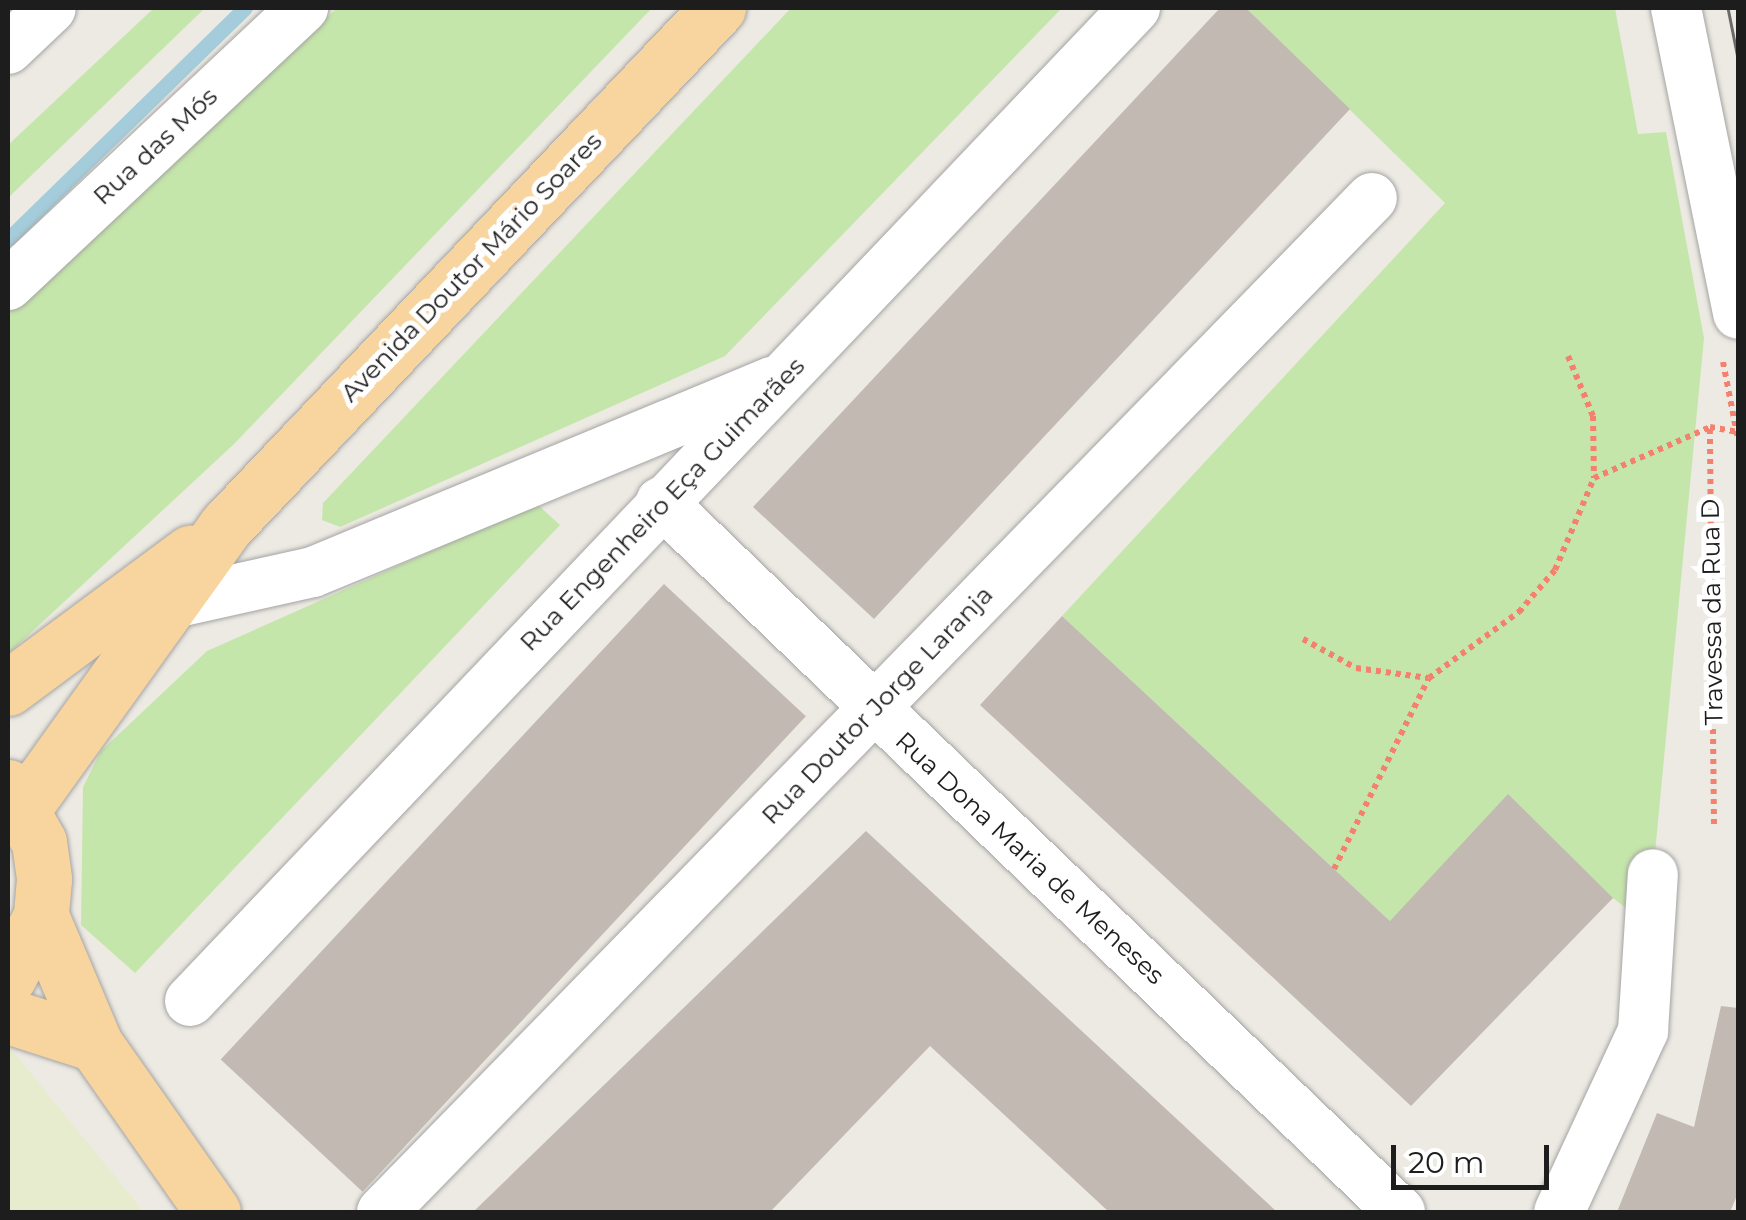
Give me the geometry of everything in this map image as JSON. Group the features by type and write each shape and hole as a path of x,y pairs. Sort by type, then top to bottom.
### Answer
{"main road":[{"name":"Avenida Doutor Mário Soares","path":"16,797 174,602 225,528 718,8"},
{"name":"Avenida Doutor Mário Soares","path":"8,688 225,528"},
{"path":"16,797 39,842 40,916 96,1044 213,1212"},
{"path":"8,978 40,916"},
{"path":"8,1016 96,1044"}],"street":[{"path":"8,49 51,8"},
{"name":"Rua das Mós","path":"8,285 302,8"},
{"name":"Rua Engenheiro Eça Guimarães","path":"190,1002 661,502 1135,8"},
{"path":"1676,8 1738,314"},
{"name":"Rua Doutor Jorge Laranja","path":"382,1212 1372,198"},
{"path":"174,602 312,572 786,376"},
{"name":"Rua Dona Maria de Meneses","path":"661,502 1400,1212"},
{"path":"1559,1212 1642,1031 1653,874"}],"path":[{"path":"1334,869 1429,678 1518,612 1555,570 1594,478 1593,416 1568,356"},
{"path":"1594,478 1710,427 1738,436"},
{"name":"Travessa da Rua D","path":"1710,427 1714,824"},
{"path":"1302,639 1356,668 1429,678"}],"green space":[{"path":"154,8 205,8 8,198 8,145"},
{"path":"337,8 652,8 234,444 8,654 8,313"},
{"path":"791,8 1062,8 725,356 340,527 322,520 323,503"},
{"path":"1246,8 1615,8 1638,134 1666,132 1704,338 1653,874 1637,917 1613,898 1390,921 1062,616 1445,203"},
{"path":"537,504 560,525 135,973 81,925 83,787 101,751 207,651"},
{"path":"8,1045 144,1212 8,1212"}],"building":[{"path":"1220,8 1246,8 1350,109 874,619 753,507"},
{"path":"664,584 806,716 363,1192 221,1059"},
{"path":"1062,616 1390,921 1508,794 1613,898 1411,1106 980,705"},
{"path":"866,831 1277,1212 1109,1212 930,1046 770,1212 473,1212"},
{"path":"1721,1006 1738,1008 1738,1193 1730,1212 1617,1212 1657,1113 1694,1127"}],"waterway":[{"path":"8,239 245,8"}],"tram line":[{"path":"1728,8 1738,58"}]}
